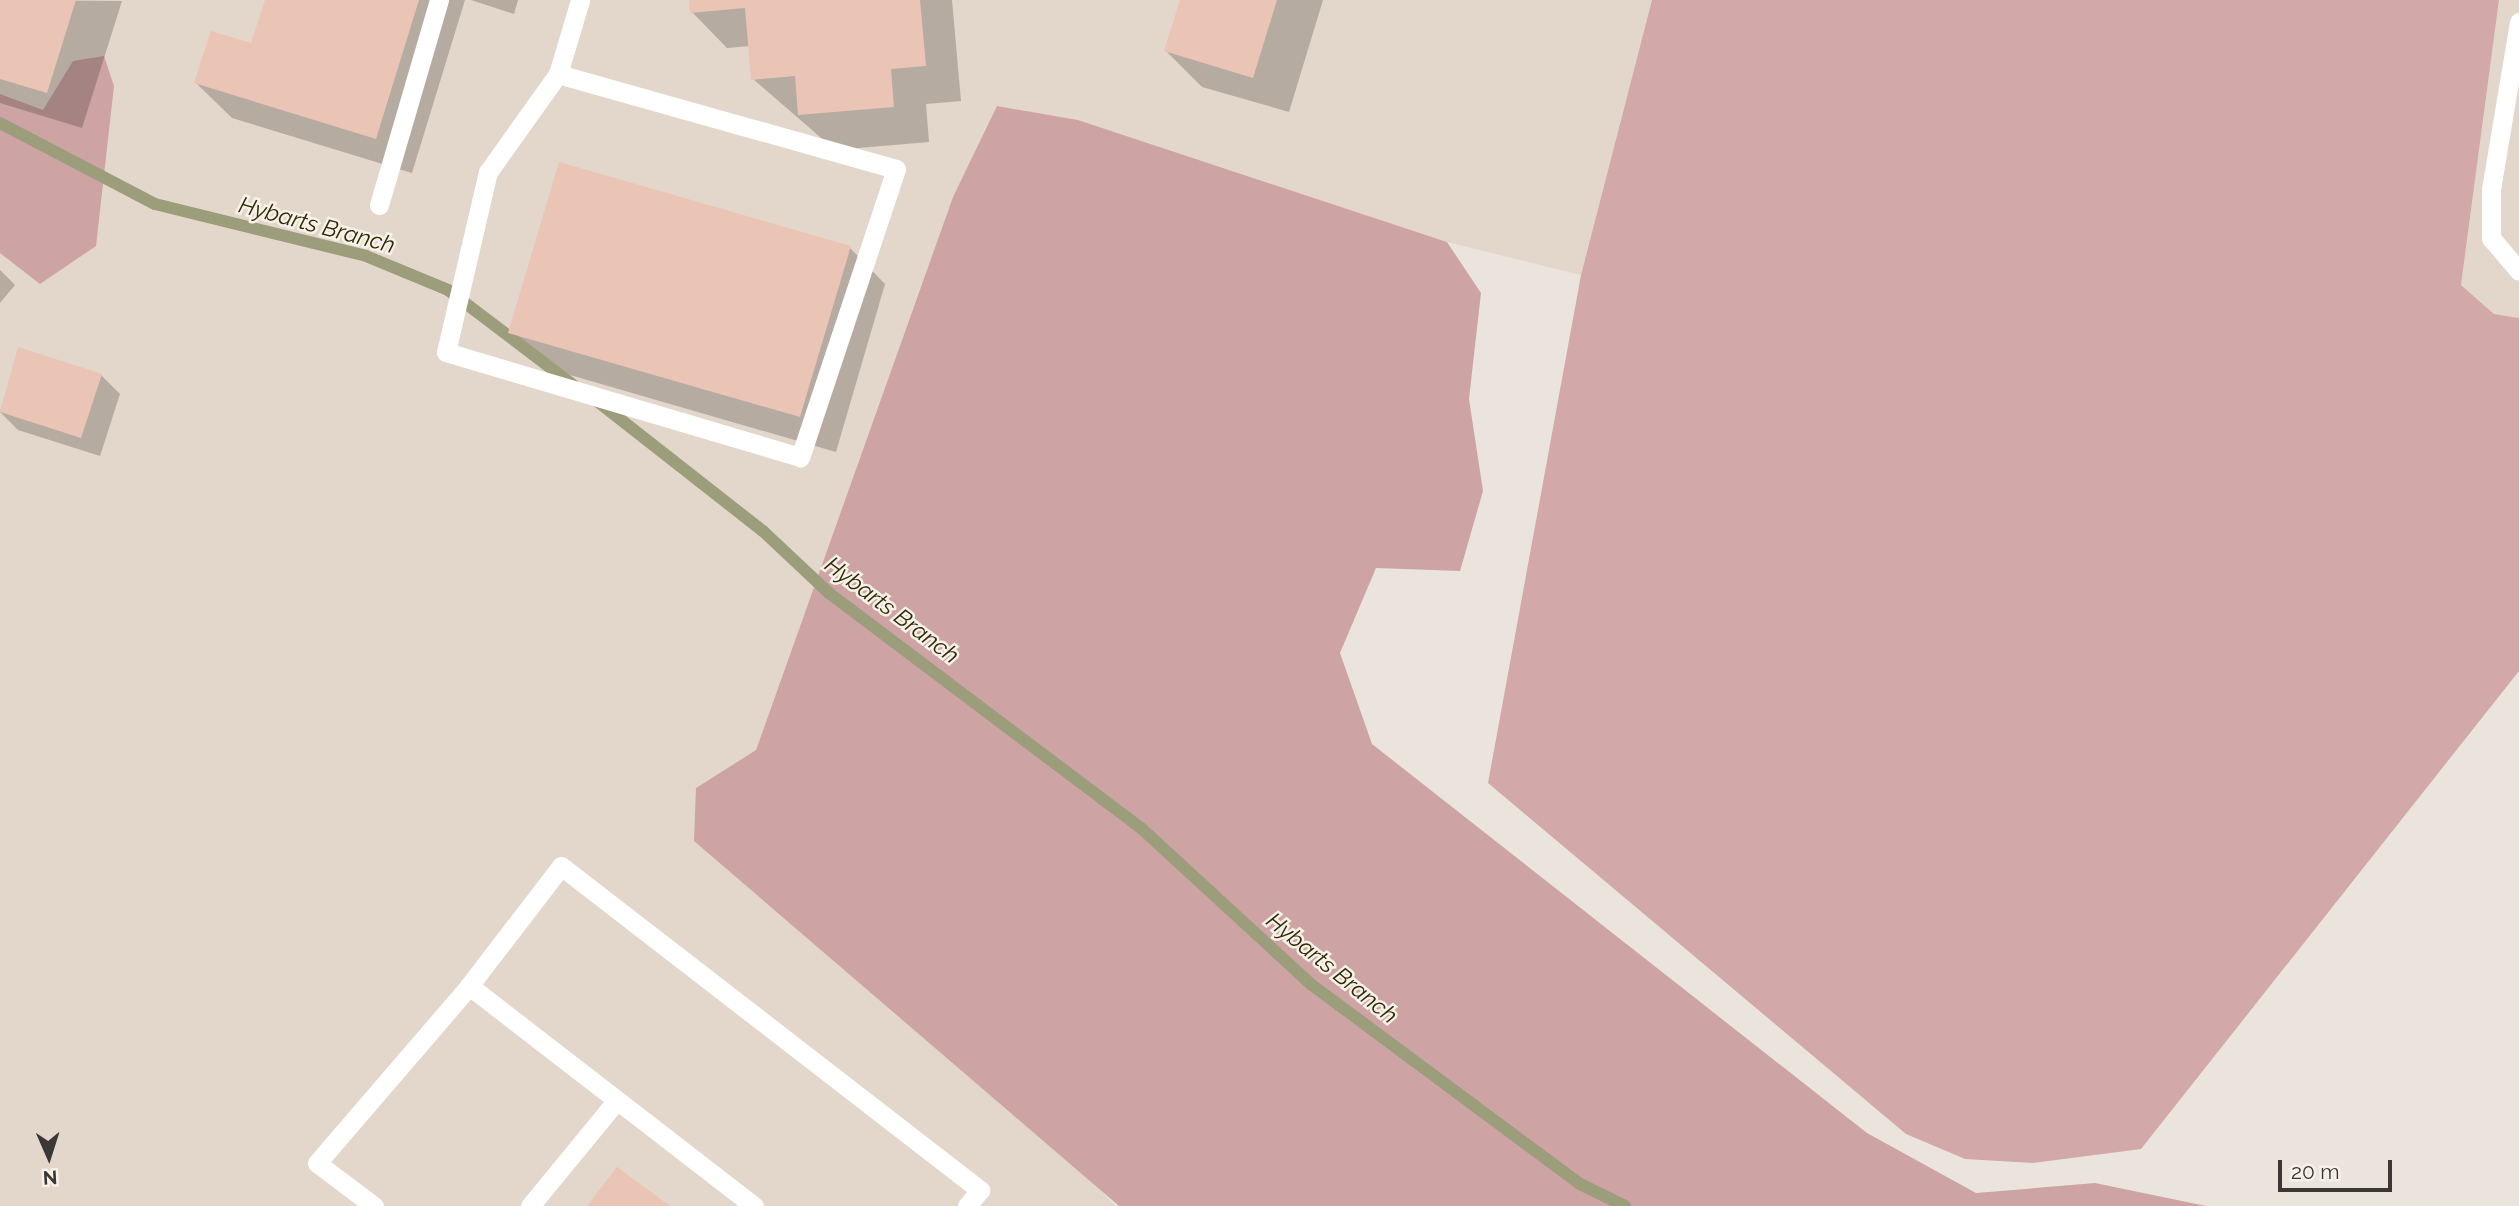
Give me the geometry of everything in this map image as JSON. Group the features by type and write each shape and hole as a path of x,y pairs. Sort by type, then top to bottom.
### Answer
{"lane":[{"path":"379,205 439,0"},
{"path":"558,74 896,169 800,457 446,352 488,172 558,74 580,0"},
{"path":"2519,22 2491,189 2491,238 2519,271"},
{"path":"374,1206 317,1163 469,986 561,866 980,1190 967,1206"},
{"path":"469,986 754,1206"},
{"path":"530,1206 617,1100"}],"shaded area":[{"path":"0,0 1652,0 1581,275 1447,242 1078,120 998,106 953,197 756,750 696,788 1116,1206 0,1206"},
{"path":"1652,0 2499,0 2461,285 2494,314 2519,318 2519,671 2141,1149 2033,1163 1965,1159 1906,1134 1488,783 1581,275"},
{"path":"2499,0 2519,0 2519,318 2494,314 2461,285"},
{"path":"104,56 114,86 96,246 40,284 0,253 0,94 43,110 73,61"},
{"path":"997,106 1078,120 1447,242 1481,293 1469,399 1483,491 1460,571 1376,568 1340,653 1372,744 1867,1133 1976,1193 2095,1183 2206,1206 1119,1206 694,841 696,788 756,750 953,197"}],"building":[{"path":"0,0 76,0 47,93 0,79"},
{"path":"265,0 419,0 376,139 194,83 211,31 251,43"},
{"path":"689,0 920,0 926,66 891,69 894,107 798,115 795,76 751,80 745,8 690,13"},
{"path":"1180,0 1277,0 1253,78 1164,51"},
{"path":"559,162 851,246 800,417 508,333"},
{"path":"18,347 102,374 81,438 0,412"},
{"path":"617,1167 670,1206 587,1206"}],"waterway":[{"name":"Hybarts Branch","path":"0,123 155,204 366,256 448,290 573,385"},
{"name":"Hybarts Branch","path":"597,401 763,531 829,593 1141,828 1312,985 1580,1184 1625,1206"}]}
